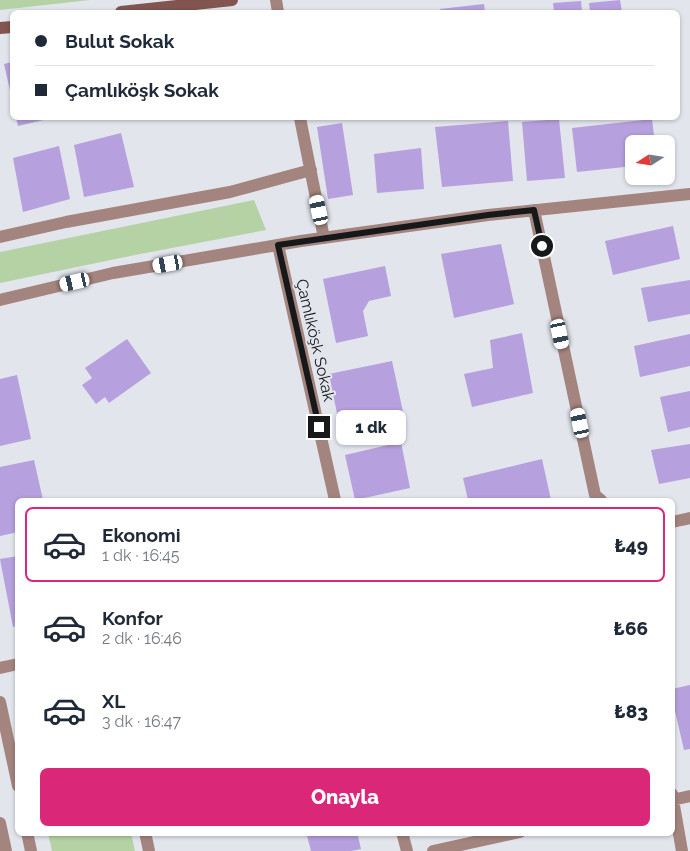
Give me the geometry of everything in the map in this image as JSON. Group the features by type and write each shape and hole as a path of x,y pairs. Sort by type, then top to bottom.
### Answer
{"street":[{"path":"140,10 232,0"},
{"path":"300,120 324,238"},
{"path":"0,237 66,222 230,192 311,170"},
{"path":"0,300 113,274 278,245 534,210 690,194"},
{"path":"534,210 595,495 599,498"},
{"name":"Çamlıköşk Sokak","path":"278,245 335,498"},
{"path":"675,521 690,518"},
{"path":"0,668 15,665"},
{"path":"0,702 15,772"},
{"path":"675,798 690,796"},
{"path":"675,810 682,851"},
{"path":"0,823 6,851"},
{"path":"28,836 31,851"},
{"path":"146,836 149,851"},
{"path":"403,836 407,851"},
{"path":"433,851 502,836"}],"green space":[{"path":"0,0 90,0 0,10"},
{"path":"254,200 266,230 0,283 0,252"},
{"path":"49,836 132,836 135,851 52,851"}],"building":[{"path":"620,0 622,10 590,10 589,3"},
{"path":"581,1 582,10 554,10 553,3"},
{"path":"484,4 485,10 440,10"},
{"path":"10,62 10,90 4,64"},
{"path":"16,120 44,120 18,126"},
{"path":"559,120 565,178 527,181 522,122"},
{"path":"652,120 654,135 625,135 625,167 577,172 572,128"},
{"path":"508,121 513,181 442,187 435,127"},
{"path":"342,123 353,195 328,199 317,127"},
{"path":"121,133 134,187 84,197 74,145"},
{"path":"59,146 70,199 23,212 13,158"},
{"path":"421,148 424,189 377,193 374,154"},
{"path":"673,226 680,259 613,275 605,241"},
{"path":"501,244 514,304 454,318 441,254"},
{"path":"385,266 391,296 369,301 363,311 368,336 336,343 323,279"},
{"path":"690,280 690,314 648,322 641,288"},
{"path":"522,333 533,393 472,407 464,374 493,368 490,340"},
{"path":"690,334 690,366 640,377 634,346"},
{"path":"127,339 151,373 109,403 105,397 96,404 82,385 92,378 85,368"},
{"path":"392,361 405,421 341,433 329,374"},
{"path":"17,375 31,439 0,446 0,379"},
{"path":"690,391 690,427 668,432 660,397"},
{"path":"401,442 410,488 364,498 355,498 345,455"},
{"path":"690,444 690,478 659,484 651,450"},
{"path":"542,459 551,498 468,498 463,478"},
{"path":"34,460 43,498 15,498 15,533 0,536 0,467"},
{"path":"15,556 15,626 13,627 0,559"},
{"path":"690,685 690,749 684,750 675,711 675,688"},
{"path":"307,836 358,836 361,849 351,851 311,851"}],"route":[{"path":"319,427 278,245 534,210 542,246"}]}
